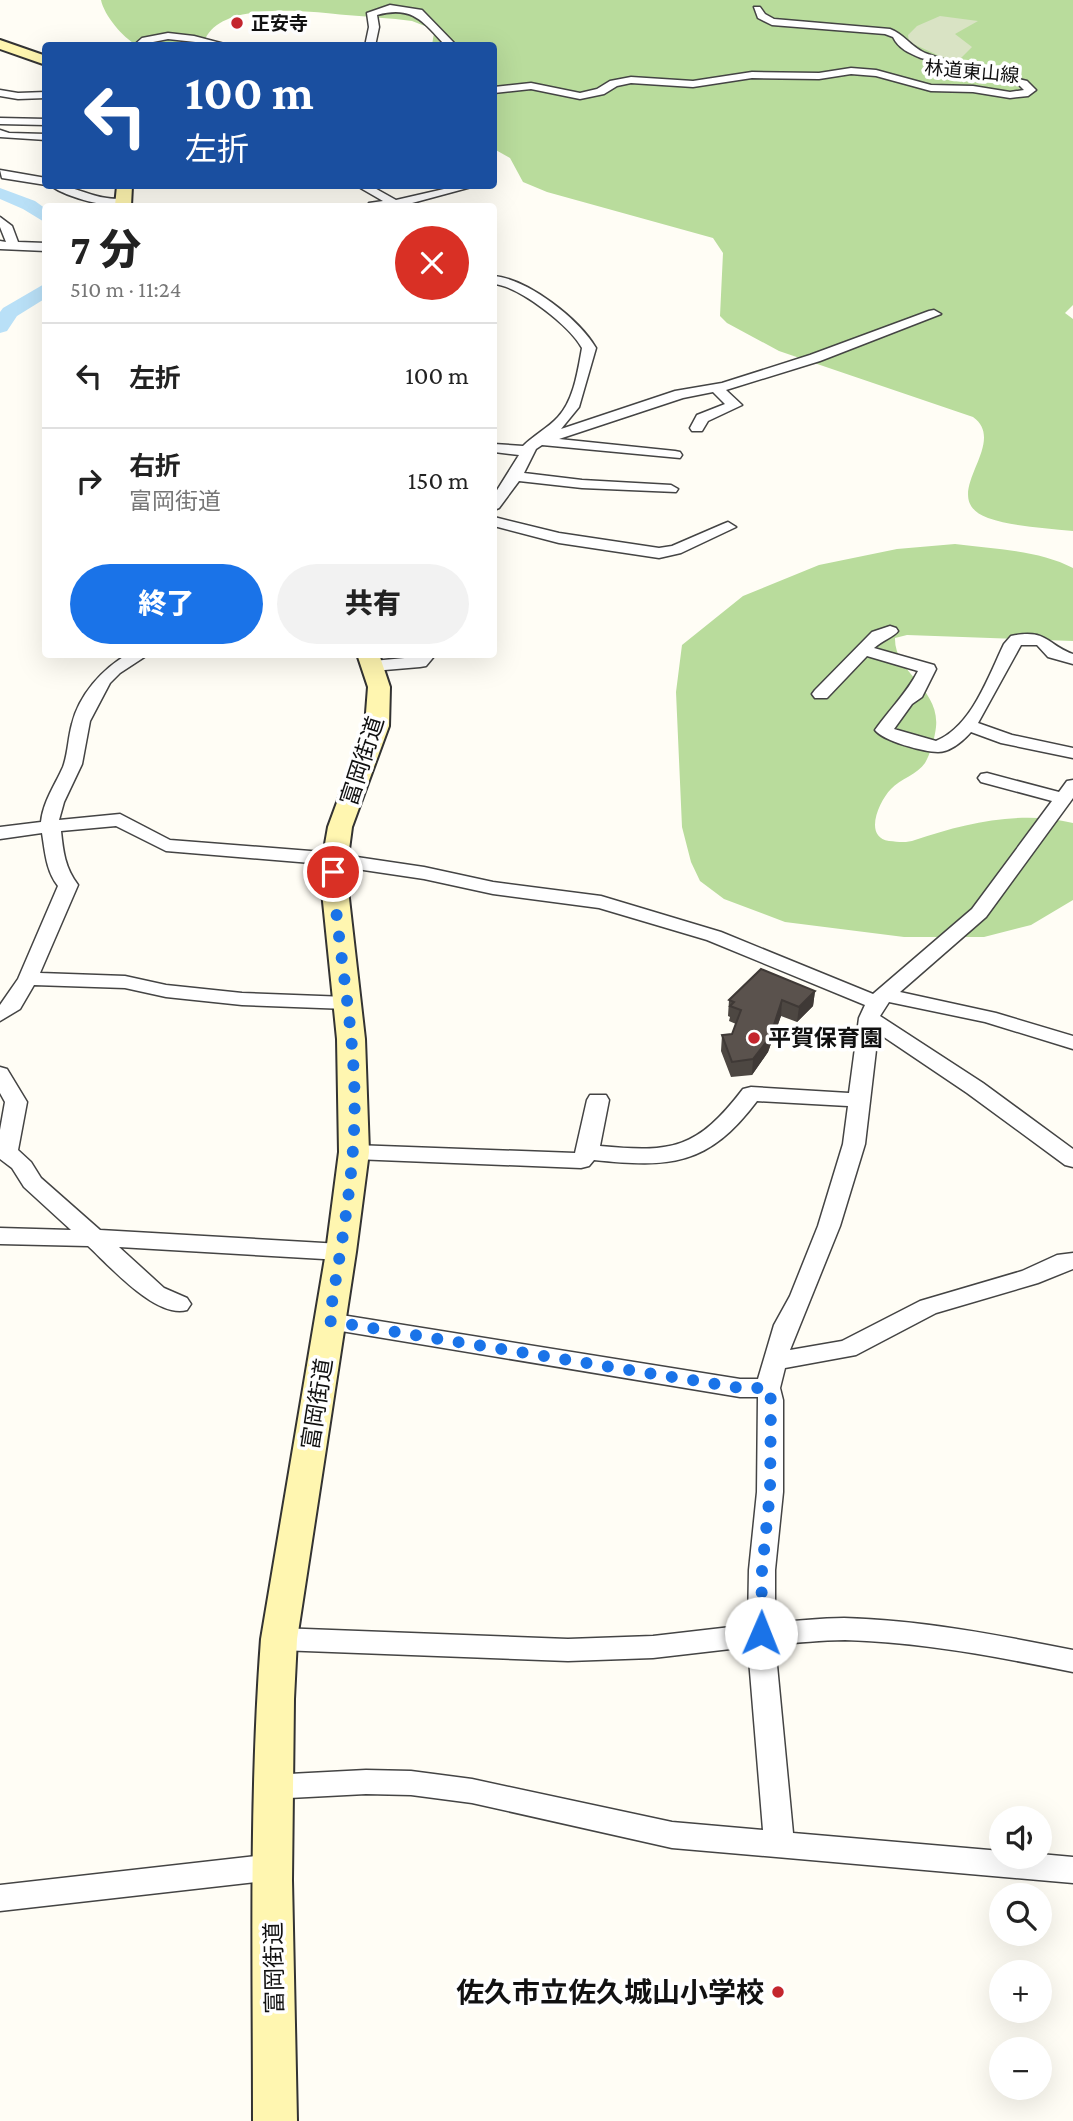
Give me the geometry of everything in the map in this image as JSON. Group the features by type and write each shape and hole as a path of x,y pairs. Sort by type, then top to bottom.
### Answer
{"street":[{"path":"371,42 374,27 372,13 380,9 396,8 419,12 448,42"},
{"name":"林道東山線","path":"497,89 531,86 580,96 600,92 614,83 631,80 693,84 752,75 819,76 851,71 876,73 931,88 973,89 1010,95 1024,94 1031,90 1030,86 1023,83 961,68 919,52 900,43 897,35 887,31 779,23 765,19 757,9"},
{"path":"144,42 148,39 174,37 203,42"},
{"path":"0,44 42,60"},
{"path":"0,93 42,95"},
{"path":"0,121 42,122"},
{"path":"0,133 8,136 42,137"},
{"path":"0,173 13,178 42,180"},
{"path":"66,189 114,203"},
{"path":"367,189 392,203"},
{"path":"403,203 457,189"},
{"path":"0,221 7,225 12,235 10,246 42,247"},
{"path":"497,280 508,281 554,307 579,333 589,348 572,407 563,420 533,446 497,501"},
{"path":"533,446 680,394 703,388 716,388 815,358 933,314"},
{"path":"697,428 702,418 736,405 716,388"},
{"path":"497,448 533,446 675,455"},
{"path":"515,476 671,489"},
{"path":"497,523 559,538 659,553 676,550 728,527"},
{"path":"821,694 866,651 878,635 890,631"},
{"path":"866,651 928,668 916,693 906,699 884,730 890,735 938,747 945,745 967,725 981,705 1012,644 1017,640 1039,640 1046,643 1054,653 1073,659"},
{"path":"0,1015 13,1005 28,979 68,885 58,868 51,828 55,803 73,764 81,721 103,681 114,669 134,658"},
{"path":"371,660 420,662 424,658"},
{"name":"富岡街道","path":"275,2121 270,1787 279,1639 341,1252 354,1152 354,1079 334,886 334,860 340,827 377,726 380,699 371,660"},
{"path":"967,725 1007,739 1073,753"},
{"path":"779,1845 761,1633 762,1570 770,1492 771,1400 768,1388 786,1325 802,1296 829,1226 854,1144 859,1100 877,1005 979,913 1068,792 1026,782 988,778"},
{"path":"0,833 120,820 166,845 334,860 424,873 493,888 610,904 714,936 877,1005 989,1017 1073,1043"},
{"path":"28,979 125,982 166,991 242,999 347,1003"},
{"path":"877,1005 975,1088 1073,1160"},
{"path":"0,1074 16,1101 3,1152 27,1170 32,1182 156,1294 179,1304"},
{"path":"588,1152 662,1158 704,1145 751,1094 859,1100"},
{"path":"354,1152 581,1161 588,1152 598,1100"},
{"path":"0,1236 94,1238 341,1252"},
{"path":"774,1361 847,1349 928,1307 1030,1277 1065,1261 1073,1261"},
{"path":"329,1321 740,1388 768,1388"},
{"path":"279,1639 568,1650 666,1646 761,1633 842,1629 882,1631 986,1644 1073,1661"},
{"path":"270,1787 366,1782 411,1783 532,1803 672,1835 1073,1870"},
{"path":"0,1898 273,1867"}],"green space":[{"path":"101,0 1073,0 1073,305 1065,313 1073,319 1073,531 1009,523 988,518 973,509 968,498 970,484 984,441 982,428 973,417 779,351 727,323 720,316 723,253 713,238 547,192 523,182 510,158 497,151 497,42 432,42 434,33 430,28 412,21 266,11 227,20 213,29 204,42 133,42 115,26"},
{"path":"940,16 978,21 955,34 972,47 960,59 944,58 909,42 908,35 917,26"},
{"path":"955,544 1046,557 1073,568 1073,641 907,635 895,638 902,661 931,702 936,727 925,763 895,785 882,802 876,818 877,833 889,841 906,842 993,820 1033,818 1073,823 1073,900 1031,925 984,937 904,937 785,922 724,899 700,881 691,862 682,827 676,692 682,645 743,596 819,565 897,549"}],"building":[{"name":"平賀保育園","path":"761,969 815,991 799,1007 782,1000 770,1037 753,1059 732,1062 722,1035 732,1034 741,1010 730,1006 734,1002 729,1000"}],"waterway":[{"path":"0,193 29,205 42,215"},
{"path":"0,327 10,312 42,292"}],"place":[{"name":"正安寺","path":"237,23"},
{"name":"平賀保育園","path":"754,1038"},
{"name":"佐久市立佐久城山小学校","path":"778,1992"}],"route":[{"path":"333,872 351,1039 355,1114 354,1152 329,1321 349,1322 740,1388 768,1388 771,1400 770,1492 762,1570 761,1633"}]}
